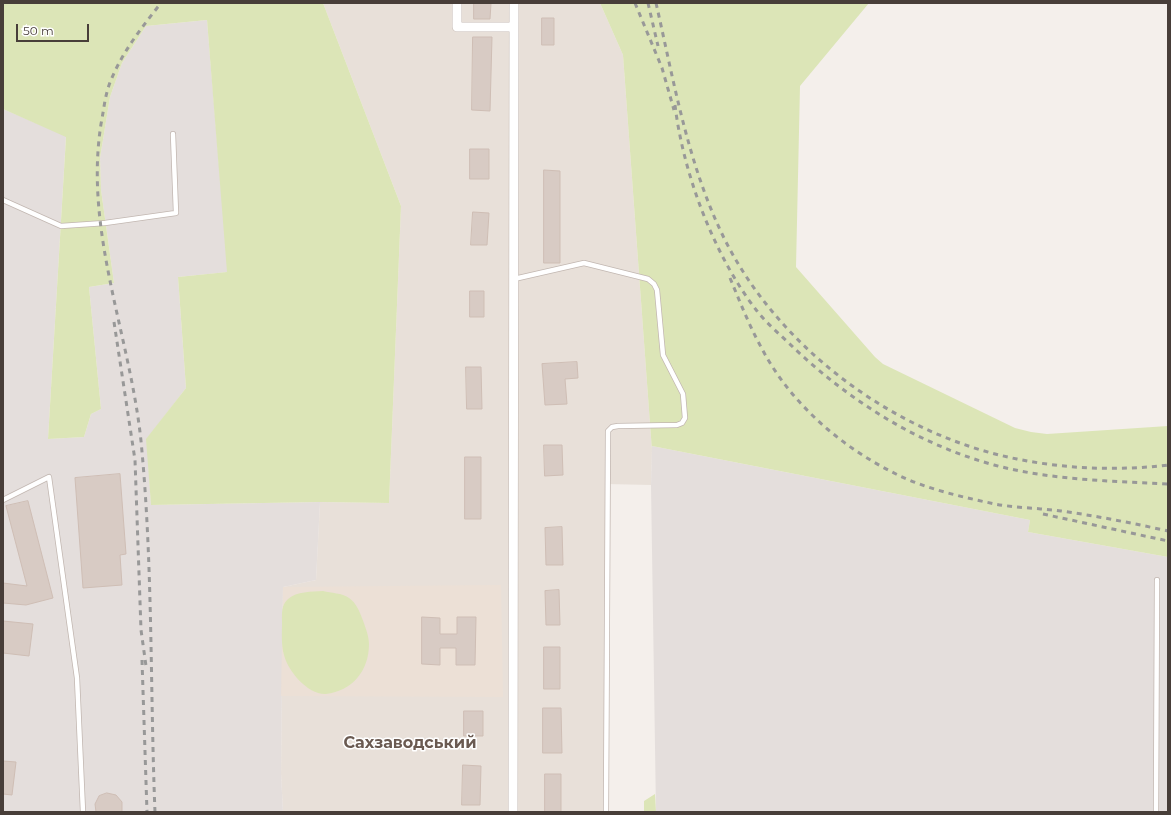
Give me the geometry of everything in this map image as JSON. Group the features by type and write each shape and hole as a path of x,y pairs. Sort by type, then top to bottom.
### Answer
{"street":[{"path":"457,3 456,27 514,27"},
{"path":"513,812 514,3"}],"lane":[{"path":"3,200 61,226 105,223 176,213 173,134"},
{"path":"514,278 584,263 648,279 657,290 663,355 683,394 685,418 682,423 677,425 618,426 612,427 608,432 606,812"},
{"path":"3,500 49,477 77,678 83,812"},
{"path":"1156,812 1157,580"}],"shaded area":[{"path":"323,3 600,3 623,55 652,451 651,485 606,484 606,812 283,812 281,774 283,587 316,580 320,502 389,503 401,206"},
{"path":"207,20 228,272 178,277 186,388 147,439 151,505 320,502 316,580 283,587 281,774 283,812 3,812 3,109 66,136 48,439 84,437 91,414 101,409 89,287 114,283 101,190 100,158 110,97 122,63 146,26"},
{"path":"652,446 1030,520 1028,532 1168,557 1168,812 656,812 651,485"},
{"path":"501,585 503,697 281,696 283,587"}],"green space":[{"path":"3,3 323,3 401,206 389,503 320,502 151,505 146,439 186,388 178,277 227,272 207,20 146,26 122,63 110,97 100,158 101,190 114,283 89,287 101,409 91,414 84,437 48,439 66,137 3,109"},
{"path":"600,3 869,3 800,86 796,267 875,357 883,364 1015,428 1047,434 1168,426 1168,557 1028,532 1030,520 652,446 652,451 623,55"},
{"path":"323,591 343,595 354,602 368,634 369,644 366,663 357,678 344,689 326,694 312,691 294,675 286,661 282,647 282,613 286,601 292,596 300,593"},
{"path":"655,794 656,812 644,812 644,801"}],"building":[{"path":"474,3 491,3 490,19 474,19"},
{"path":"542,18 554,18 554,45 542,45"},
{"path":"473,37 492,37 490,111 472,110"},
{"path":"470,149 489,149 489,179 470,179"},
{"path":"544,170 560,171 560,263 544,263"},
{"path":"473,212 489,213 487,245 471,245"},
{"path":"470,291 484,291 484,317 470,317"},
{"path":"577,362 578,378 565,379 567,404 545,405 542,364"},
{"path":"466,367 481,367 482,409 467,409"},
{"path":"544,445 562,445 563,475 545,476"},
{"path":"465,457 481,457 481,519 465,519"},
{"path":"120,474 126,554 120,555 122,585 83,588 75,478"},
{"path":"28,501 53,598 26,605 3,603 3,583 27,586 6,506"},
{"path":"562,527 563,565 546,565 545,528"},
{"path":"559,590 560,625 546,625 545,591"},
{"path":"422,617 440,618 440,634 457,634 457,617 476,617 475,665 456,665 456,648 440,648 440,665 422,664"},
{"path":"3,621 33,624 29,656 3,653"},
{"path":"544,647 560,647 560,689 544,689"},
{"path":"543,708 561,708 562,753 543,753"},
{"path":"464,711 483,711 483,736 464,736"},
{"path":"3,761 16,762 12,795 3,794"},
{"path":"463,765 481,766 480,805 462,805"},
{"path":"545,774 561,774 561,812 545,812"},
{"path":"107,793 116,795 122,802 122,812 96,812 95,804 99,796"}],"railway":[{"path":"155,812 148,534 141,441 128,362 110,283 103,244 97,164 101,124 109,85 127,49 161,3"},
{"path":"635,3 662,68 674,110"},
{"path":"648,3 658,46"},
{"path":"656,3 683,123 691,152 711,210 724,238 747,278 776,316 809,350 846,381 886,408 928,430 972,447 1017,459 1073,467 1130,468 1168,465"},
{"path":"675,105 679,131 693,186 714,240 741,289 766,321 796,350 840,387 888,420 913,433 939,446 994,465 1058,477 1168,484"},
{"path":"730,278 757,339 773,367 787,387 802,405 837,437 876,463 919,484 944,492 995,504 1088,515 1168,531"},
{"path":"114,322 135,460 141,630 146,666"},
{"path":"1043,514 1168,541"},
{"path":"142,660 147,812"}],"district":[{"name":"Сахзаводський","path":"410,743"}]}
